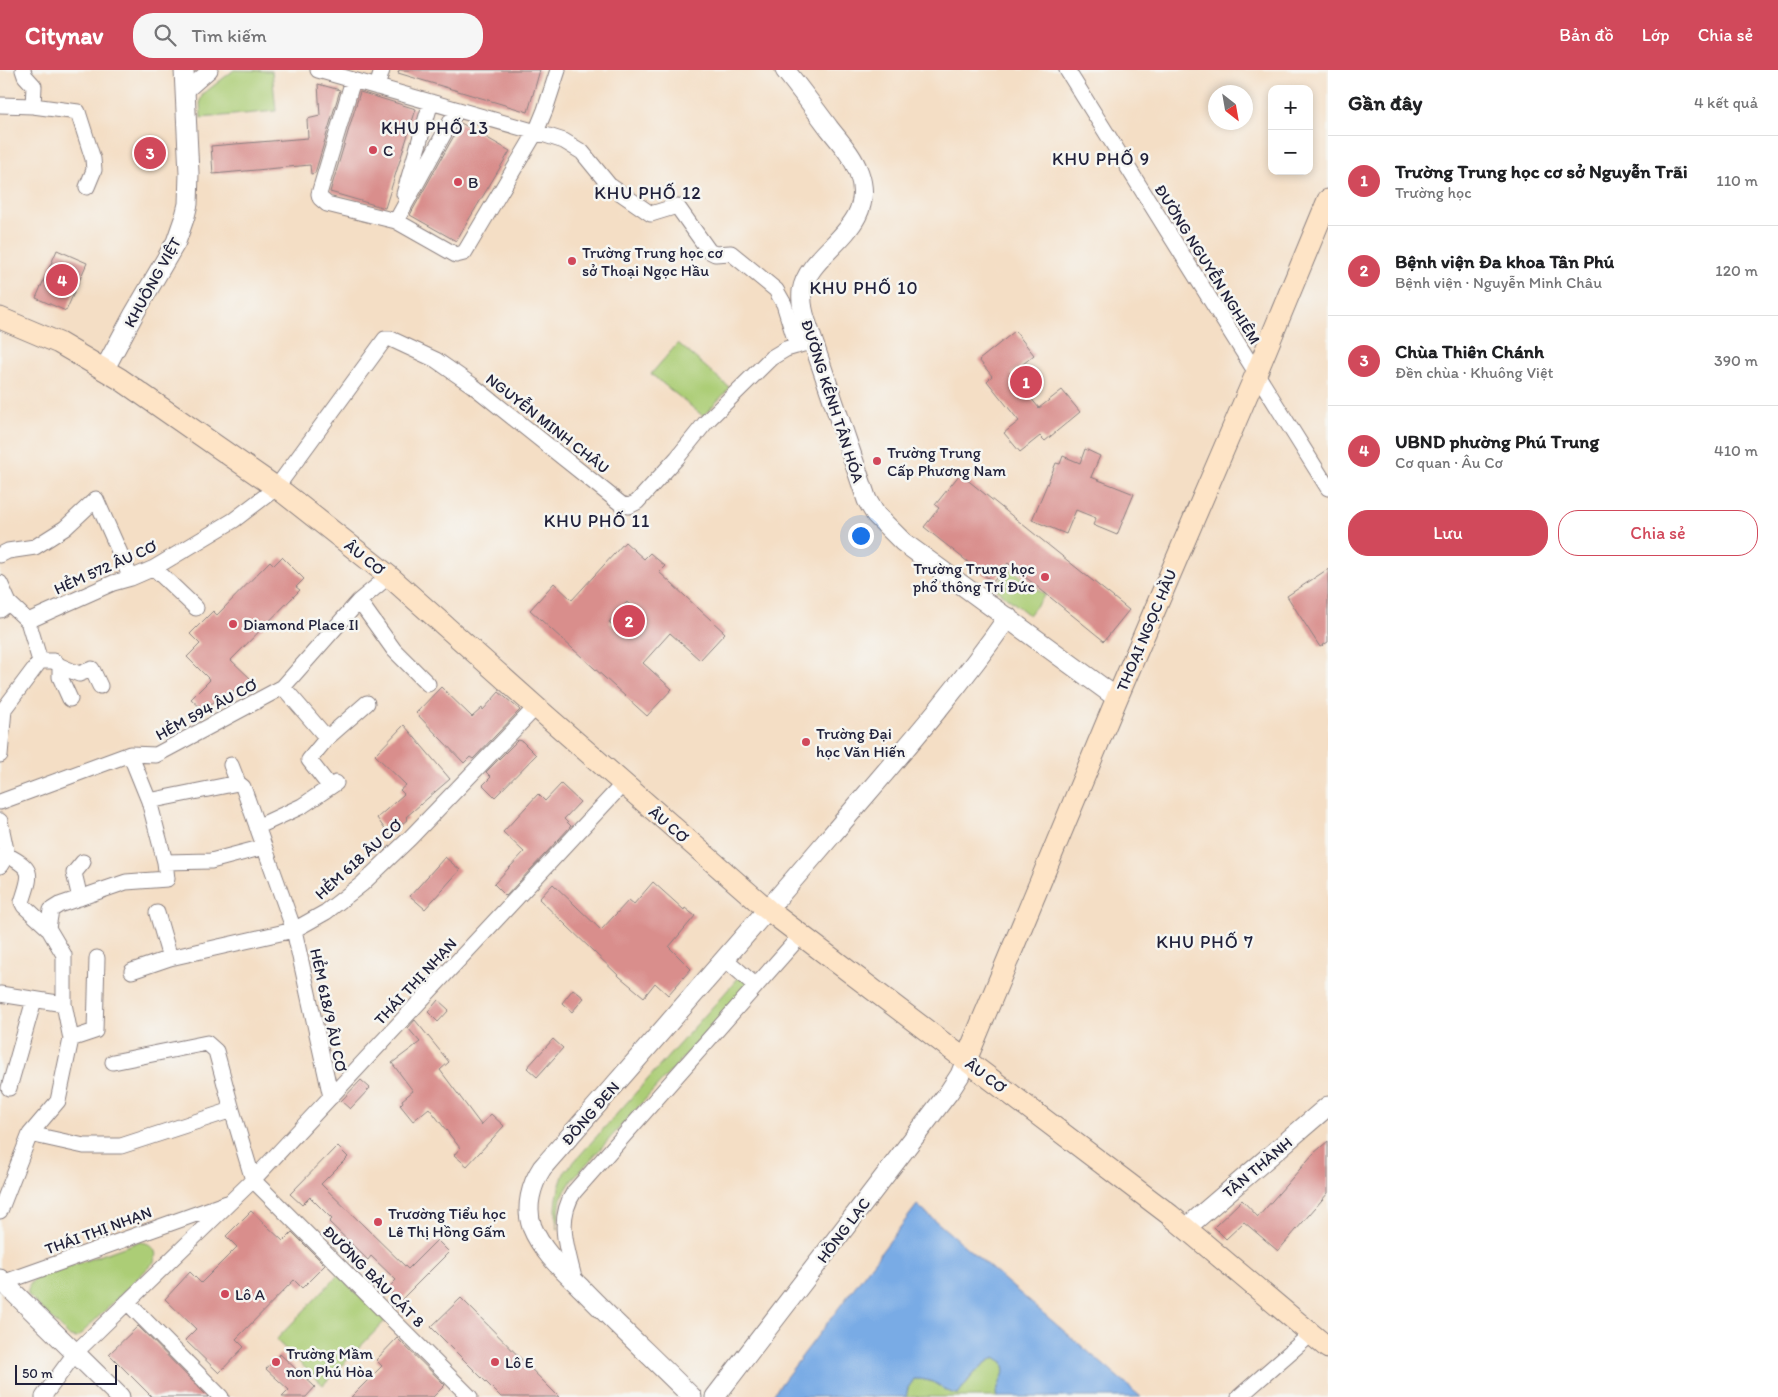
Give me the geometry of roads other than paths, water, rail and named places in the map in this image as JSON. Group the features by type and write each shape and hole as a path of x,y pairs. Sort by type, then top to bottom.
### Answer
{"main road":[{"name":"THOẠI NGỌC HẦU","path":"966,1060 1328,200"},
{"name":"ÂU CƠ","path":"0,318 59,344 104,370 276,488 389,576 768,910 1186,1228 1328,1348"}],"street":[{"path":"23,70 25,76 34,86 33,106"},
{"name":"KHUÔNG VIỆT","path":"104,370 176,242 185,216 189,188 184,70"},
{"path":"186,91 210,70"},
{"path":"318,70 564,141 582,152 609,185 650,214 677,206 709,250 715,254 731,253 776,290 805,343"},
{"path":"377,87 382,70"},
{"path":"353,80 319,194 320,198 327,204 396,221 456,255 464,253 536,132 558,70"},
{"name":"ĐƯỜNG KÊNH TÂN HÓA","path":"785,70 849,153 862,184 862,195 856,217 844,234 810,273 802,290 805,343 861,488 876,515 892,532 917,553 1118,698"},
{"name":"ĐƯỜNG NGUYỄN NGHIÊM","path":"1067,70 1328,488"},
{"path":"396,221 431,102"},
{"path":"0,105 33,106 78,112 93,159 94,170 87,187"},
{"path":"396,221 457,110"},
{"name":"NGUYỄN MINH CHÂU","path":"276,488 385,339 391,339 436,360 472,385 621,504 629,506 637,502 677,458 706,422 771,358 780,352 805,343"},
{"name":"HẺM 572 ÂU CƠ","path":"28,621 113,583 154,568 234,520 276,488"},
{"path":"0,555 8,551 35,547 65,528 96,499 131,578"},
{"path":"154,568 196,608"},
{"name":"HẺM 594 ÂU CƠ","path":"0,802 130,754 156,755 283,687 359,600 389,576"},
{"path":"0,583 5,606 28,621 40,661"},
{"path":"359,600 394,650 428,684"},
{"path":"768,910 932,718 1008,617"},
{"path":"40,661 54,661 60,666 79,674 92,669 100,686"},
{"path":"0,755 4,709 40,661"},
{"path":"60,666 60,677 70,699"},
{"path":"283,687 327,738"},
{"path":"258,827 302,806 333,785 309,760 327,738 367,703"},
{"name":"HẺM 618 ÂU CƠ","path":"132,971 170,958 294,930 326,912 362,884 410,838 536,707"},
{"path":"48,928 51,910 59,905 126,882 166,879 164,862 149,801 130,754"},
{"name":"HẺM 618/9 ÂU CƠ","path":"231,765 238,783 243,787 294,930 330,1097"},
{"path":"149,801 238,783"},
{"name":"THÁI THỊ NHẠN","path":"43,1397 76,1352 253,1180 623,784"},
{"path":"0,821 3,861 18,861 30,874 22,902 26,909 48,928 64,955 64,1004 71,1039 58,1101 30,1134 0,1211"},
{"path":"164,862 211,861 264,847"},
{"path":"80,898 74,873 83,862"},
{"name":"ĐỒNG ĐEN","path":"692,1397 546,1251 532,1226 529,1209 534,1182 542,1168 768,910"},
{"path":"158,913 170,958"},
{"path":"575,1282 563,1221 571,1196 801,935"},
{"path":"71,1039 95,1031 97,958"},
{"path":"725,959 756,986"},
{"path":"0,994 64,1004"},
{"path":"9,1088 34,1000"},
{"path":"113,1062 206,1043 216,1052 253,1180"},
{"name":"HỒNG LẠC","path":"715,1397 949,1092 960,1075 966,1060"},
{"name":"TÂN THÀNH","path":"1186,1228 1328,1106"},
{"path":"30,1134 84,1146 121,1146 232,1110"},
{"name":"ĐƯỜNG BÀU CÁT 8","path":"253,1180 465,1395"},
{"name":"THÁI THỊ NHẠN","path":"2,1280 231,1201"},
{"path":"2,1280 120,1397"},
{"path":"127,1302 221,1397"},
{"path":"1238,1397 1312,1334"}],"water":[{"path":"917,1205 1141,1397 997,1397 996,1393 1005,1370 1003,1362 995,1357 989,1360 970,1378 958,1394 949,1392 932,1382 914,1379 908,1388 906,1397 771,1397"}],"place":[{"name":"C","path":"373,150"},
{"name":"Chùa Thiên Chánh","path":"150,153"},
{"name":"B","path":"458,182"},
{"name":"Trường Trung học cơ sở Thoại Ngọc Hầu","path":"572,261"},
{"name":"UBND phường Phú Trung","path":"62,280"},
{"name":"Trường Trung học cơ sở Nguyễn Trãi","path":"1026,382"},
{"name":"Trường Trung Cấp Phương Nam","path":"877,461"},
{"name":"Trường Trung học phổ thông Trí Đức","path":"1045,577"},
{"name":"Bệnh viện Đa khoa Tân Phú","path":"629,621"},
{"name":"Diamond Place II","path":"233,624"},
{"name":"Trường Đại học Văn Hiến","path":"806,742"},
{"name":"Trươờng Tiểu học Lê Thị Hồng Gấm","path":"378,1222"},
{"name":"Lô A","path":"225,1294"},
{"name":"Trường Mầm non Phú Hòa","path":"276,1362"},
{"name":"Lô E","path":"495,1362"}],"district":[{"name":"KHU PHỐ 13","path":"435,128"},
{"name":"KHU PHỐ 9","path":"1101,159"},
{"name":"KHU PHỐ 12","path":"648,193"},
{"name":"KHU PHỐ 10","path":"864,288"},
{"name":"KHU PHỐ 11","path":"597,521"},
{"name":"KHU PHỐ 7","path":"1205,942"}]}
